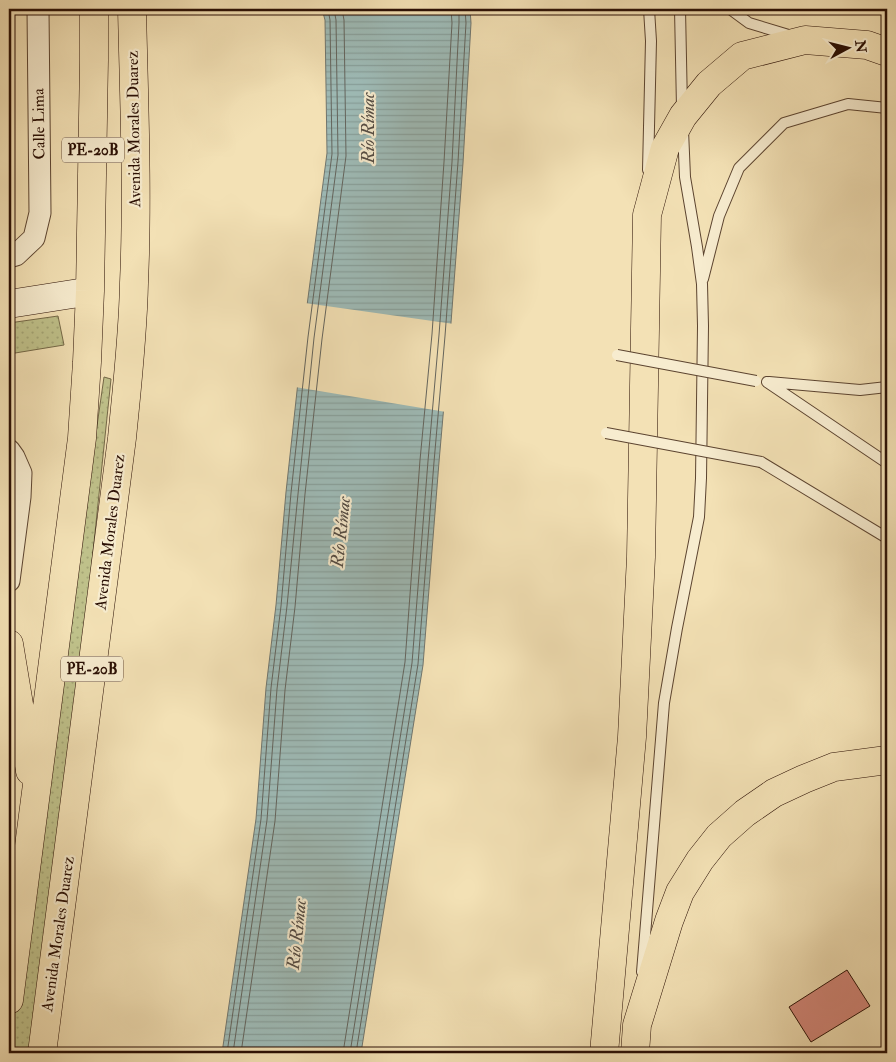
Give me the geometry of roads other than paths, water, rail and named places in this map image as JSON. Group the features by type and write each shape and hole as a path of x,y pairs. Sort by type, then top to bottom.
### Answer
{"main road":[{"path":"74,9 94,60"},
{"name":"PE-20B","path":"9,1000 82,438 90,291 94,9"},
{"name":"Avenida Morales Duarez","path":"42,1053 122,438 130,356 136,221 132,9"},
{"path":"604,1053 633,718 641,557 647,215 665,148 683,116 709,84 742,56 805,40 867,45 887,52"},
{"path":"9,304 79,292"},
{"path":"9,644 35,800"},
{"path":"635,1053 637,1025 669,921 680,892 700,860 719,836 745,813 774,793 804,779 834,767 887,760"}],"street":[{"name":"Calle Lima","path":"9,257 16,255 34,238 40,213 38,9"},
{"path":"9,450 21,473 20,497 9,581"}],"lane":[{"path":"647,215 651,41 649,9"},
{"path":"637,1025 665,695 698,517 701,478 702,284 698,247 685,177 680,9"},
{"path":"730,9 749,23 805,40"},
{"path":"702,284 719,216 739,168 784,123 848,104 887,108"},
{"path":"617,355 756,381 860,390 887,387"},
{"path":"767,382 887,463"},
{"path":"606,433 761,462 887,538"}],"water":[{"name":"Río Rímac","path":"322,9 470,9 471,23 463,163 423,665 361,1053 222,1053 256,819 266,688 276,605 286,492 303,336 327,153 325,20"}]}
